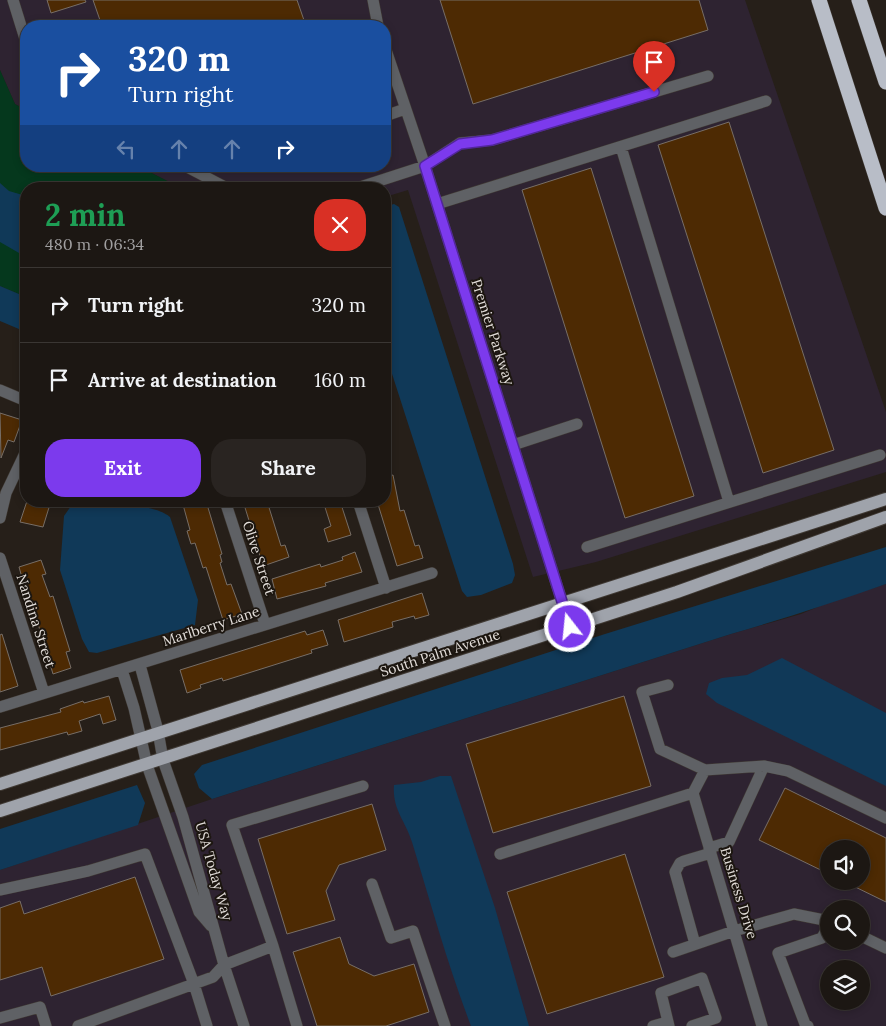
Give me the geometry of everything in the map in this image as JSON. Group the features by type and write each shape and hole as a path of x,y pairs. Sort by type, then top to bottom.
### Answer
{"highway":[{"path":"819,0 886,208"},
{"path":"859,0 886,82"}],"main road":[{"name":"South Palm Avenue","path":"0,784 158,731 563,603 886,498"},
{"name":"South Palm Avenue","path":"0,811 163,760 678,592 886,517"}],"street":[{"path":"13,0 20,23"},
{"path":"372,0 377,20"},
{"name":"Premier Parkway","path":"391,65 425,166 570,627"},
{"path":"376,182 425,166 460,144 492,140 708,76"},
{"path":"437,204 766,100"},
{"path":"391,114 406,109"},
{"path":"621,147 729,502"},
{"path":"197,172 216,182"},
{"path":"0,390 20,398"},
{"path":"513,445 577,424"},
{"path":"587,547 880,455"},
{"path":"0,518 3,492 20,462"},
{"name":"Olive Street","path":"227,507 265,624"},
{"path":"360,507 386,588"},
{"name":"Nandina Street","path":"0,558 44,693"},
{"name":"Marlberry Lane","path":"0,707 432,573"},
{"name":"USA Today Way","path":"140,665 158,731 163,760 183,816 224,965 244,1026"},
{"name":"USA Today Way","path":"122,670 134,708 147,765 200,912 215,932"},
{"path":"668,685 642,692 660,748 705,770 764,766 788,771 886,818"},
{"path":"695,944 675,872 680,863 729,842 764,766"},
{"path":"500,854 693,793 705,770"},
{"path":"297,1026 273,946 232,825 363,786"},
{"name":"Business Drive","path":"693,793 762,1026"},
{"path":"0,890 88,871 145,854 194,984 207,1026"},
{"path":"372,884 391,938 413,931 445,1026"},
{"path":"673,952 734,931 794,914 820,921"},
{"path":"808,1026 805,1024 778,953 820,939"},
{"path":"870,940 886,948"},
{"path":"78,1026 213,977 224,965 273,946"},
{"path":"653,1026 668,1024 661,993 702,978 716,1018 692,1026"},
{"path":"0,1018 40,1006 46,1026"}],"shaded area":[{"path":"0,0 745,0 886,412 886,472 596,562 533,577 408,190 391,195 391,182 169,182 150,172 391,172 391,20 20,20 20,107 15,104 0,70"},
{"path":"886,584 886,1026 0,1026 0,870 212,799 731,634 801,614 832,601"}],"green space":[{"path":"0,70 15,104 20,107 20,172 150,172 169,182 20,182 20,294 0,286"}],"water":[{"path":"0,183 9,191 20,194 20,254 0,242"},
{"path":"394,204 399,207 513,564 515,575 512,583 481,595 467,597 462,591 391,371 391,205"},
{"path":"0,286 20,294 20,329 0,321"},
{"path":"70,507 137,507 150,508 170,517 198,600 195,625 97,653 89,652 82,639 60,570 64,516"},
{"path":"886,547 886,584 828,604 212,799 199,788 194,774 202,765 605,634"},
{"path":"782,658 886,713 886,786 717,703 706,694 709,683 722,678 747,675"},
{"path":"440,776 451,776 495,908 529,1026 471,1026 440,935 412,842 397,808 394,793 394,785 421,782"},
{"path":"137,785 145,803 138,825 0,870 0,829"}],"building":[{"path":"47,0 85,0 86,2 51,13"},
{"path":"93,0 297,0 304,20 100,20"},
{"path":"440,0 699,0 708,30 473,104"},
{"path":"729,122 834,450 763,473 658,145"},
{"path":"591,168 694,496 625,518 522,190"},
{"path":"0,413 20,419 20,426 14,442 8,440 1,458"},
{"path":"393,475 400,511 404,510 415,546 419,545 423,558 397,566 379,507 391,507 391,476"},
{"path":"25,507 49,507 43,527 20,522"},
{"path":"184,507 208,507 222,554 220,555 222,562 220,563 227,585 231,584 242,614 223,620 206,567 203,568 195,543 191,544 187,531 190,530"},
{"path":"245,507 269,507 281,546 285,545 289,557 263,566"},
{"path":"325,507 342,507 351,535 328,542 324,529 331,526"},
{"path":"355,552 362,572 325,583 326,586 277,599 272,579 320,564 321,567 343,560 342,557"},
{"path":"41,560 46,574 42,575 50,597 53,596 70,651 66,652 71,668 53,674 25,580 23,581 19,567"},
{"path":"422,593 429,615 415,619 414,616 392,622 393,627 344,642 338,620"},
{"path":"323,630 328,645 311,650 312,653 223,681 222,678 200,685 201,688 187,693 180,670 305,631 307,635"},
{"path":"2,634 18,686 0,692 0,635"},
{"path":"109,696 116,720 103,724 100,714 79,721 82,731 68,735 67,732 0,750 0,728 61,712 60,709 83,701 84,703"},
{"path":"624,696 651,786 493,833 466,744"},
{"path":"785,788 886,838 886,902 861,890 870,890 870,840 820,840 820,870 759,840"},
{"path":"372,804 386,850 339,865 326,891 335,920 287,934 258,839"},
{"path":"625,854 664,977 547,1014 507,892"},
{"path":"135,877 164,959 51,996 42,967 0,980 0,908 20,901 24,914"},
{"path":"340,937 349,964 374,976 414,964 429,1012 386,1026 317,1026 293,952"}],"route":[{"path":"570,627 425,166 460,144 492,140 654,92"}]}
